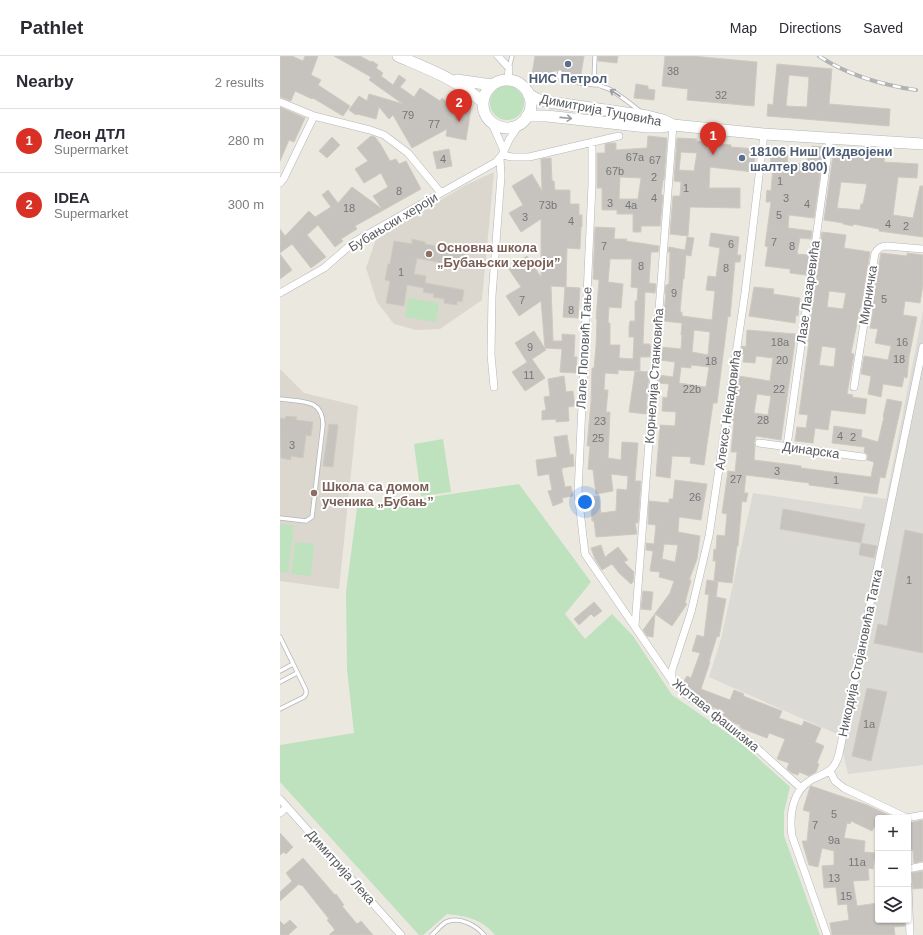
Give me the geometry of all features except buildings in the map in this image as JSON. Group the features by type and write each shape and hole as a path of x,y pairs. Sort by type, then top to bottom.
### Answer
{"main road":[{"path":"398,56 450,78 471,91 483,102"},
{"path":"450,78 492,85"},
{"path":"491,121 485,113 483,102 486,93 492,85 500,81 508,80"},
{"name":"Димитрија Туцовића","path":"508,80 521,85 528,94 537,99 647,116 663,120 674,125"},
{"name":"Димитрија Туцовића","path":"524,120 530,106 528,94"},
{"name":"Димитрија Туцовића","path":"491,121 496,125 509,127 524,120 547,116 647,127 674,125 764,134 923,144"}],"street":[{"path":"498,56 509,68 508,80"},
{"path":"280,102 314,116 384,135 408,153 441,193"},
{"path":"280,183 284,178 314,116"},
{"path":"502,155 524,120"},
{"path":"491,121 502,155 492,296 491,355 494,387"},
{"name":"Корнелија Станковића","path":"635,626 674,125"},
{"name":"Алексе Ненадовића","path":"672,681 674,665 691,612 709,536 745,293 764,134"},
{"name":"Димитрија Туцовића","path":"502,155 512,157 529,157 619,136"},
{"name":"Лазе Лазаревића","path":"787,446 830,138"},
{"name":"Лале Поповић Тање","path":"585,554 578,493 592,184 592,142"},
{"name":"Бубањски хероји","path":"280,292 324,268 354,242 496,162 502,155"},
{"name":"Мирничка","path":"854,387 875,253 882,246 923,249"},
{"name":"Никодија Стојановића Татка","path":"830,771 836,764 839,754 923,347"},
{"name":"Динарска","path":"759,443 863,457"},
{"name":"Жртава фашизма","path":"585,554 672,681 684,693 740,733 801,788"},
{"path":"827,935 792,836 792,811 795,799 801,788 810,780 830,771 835,781 844,788 901,815"},
{"name":"Димитрија Лека","path":"280,799 401,935"},
{"path":"280,813 287,807"},
{"path":"911,817 923,815"},
{"path":"911,868 923,866"},
{"path":"908,887 910,935"}],"lane":[{"path":"509,68 512,56"},
{"path":"595,56 594,81 598,85"},
{"path":"560,72 559,76 561,80 568,82"},
{"path":"580,83 608,88 647,116"},
{"path":"280,399 313,404 320,408 323,416 312,517 306,521 280,518"},
{"path":"280,637 306,690 304,697 280,709"},
{"path":"280,671 293,664"},
{"path":"280,682 297,673"},
{"path":"432,935 446,922 453,920 473,926 484,935"}],"shaded area":[{"name":"Основна школа „Бубањски хероји”","path":"494,172 482,300 440,329 416,330 394,324 377,302 366,268 376,239 464,186"},
{"path":"923,311 923,765 848,774 839,735 709,677 721,639 753,493 861,509 864,496 886,499"},
{"name":"Школа са домом ученика „Бубањ”","path":"280,369 304,393 358,406 339,589 280,581"}],"green space":[{"path":"504,86 510,86 514,87 521,93 524,103 523,110 517,117 510,120 504,120 500,119 493,113 490,106 490,100 491,96 497,89"},
{"path":"408,298 439,303 436,322 405,317"},
{"path":"443,439 451,492 421,496 414,444"},
{"path":"519,484 591,582 565,614 585,639 612,614 633,636 672,695 739,741 790,787 784,812 784,836 820,935 495,935 485,925 473,919 447,914 423,935 419,935 280,782 280,745 354,733 347,669 346,592 357,508"},
{"path":"280,524 294,526 288,573 280,572"},
{"path":"295,542 314,544 311,576 291,574"}],"railway":[{"path":"819,56 853,74 878,82 916,90"}],"place":[{"name":"НИС Петрол","path":"568,64"},
{"name":"IDEA","path":"459,122"},
{"name":"Леон ДТЛ","path":"713,155"},
{"name":"18106 Ниш (Издвојени шалтер 800)","path":"742,158"},
{"name":"Основна школа „Бубањски хероји”","path":"429,254"},
{"name":"Школа са домом ученика „Бубањ”","path":"314,493"}]}
